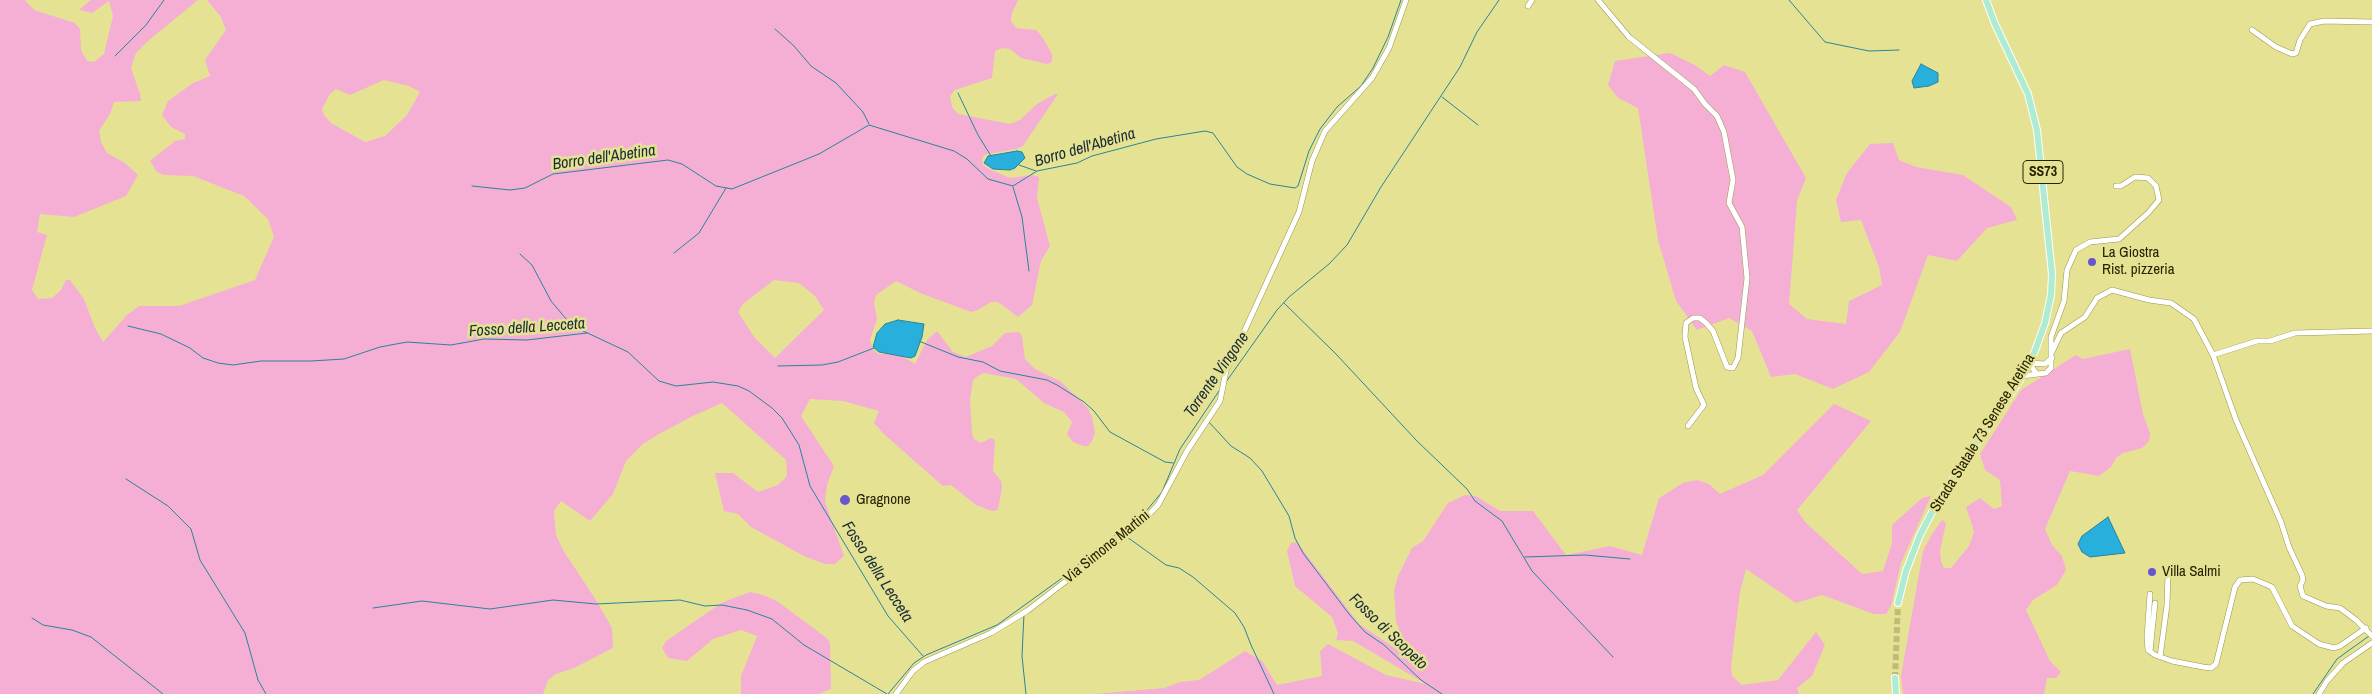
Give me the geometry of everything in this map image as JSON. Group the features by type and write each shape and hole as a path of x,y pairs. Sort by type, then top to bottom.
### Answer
{"main road":[{"name":"Strada Statale 73 Senese Aretina","path":"1898,603 1906,571 1920,535 1940,498 2022,376 2035,351 2045,323 2051,295 2052,274 2037,130 2028,94 1995,24 1986,0"},
{"path":"1895,678 1896,694"}],"street":[{"name":"Via Simone Martini","path":"896,694 916,668 930,658 991,632 1024,613 1140,524 1158,506 1188,450 1220,401 1226,371 1299,212 1312,161 1325,131 1372,78 1389,48 1406,0"},
{"path":"1528,6 1532,0"},
{"path":"1598,0 1629,37 1694,89 1717,116 1724,132 1733,180 1729,203 1742,227 1747,278 1738,358 1733,368 1727,367 1713,331 1700,318 1693,318 1686,323 1685,337 1696,388 1704,405 1688,426"},
{"path":"2252,30 2276,47 2292,54 2296,53 2300,40 2310,24 2324,21 2372,22"},
{"path":"2022,376 2050,371 2052,358 2051,337 2064,301 2067,270 2076,250 2090,242 2119,239 2137,225 2159,200 2156,186 2148,178 2135,177 2121,186 2116,186"},
{"path":"2052,352 2061,333 2085,317 2097,298 2112,290 2149,300 2171,303 2194,319 2213,355 2236,420 2281,522 2288,547 2302,575 2303,580 2300,586 2302,596 2326,606 2340,608 2370,631 2334,648 2320,644 2292,626 2272,587 2254,579 2240,580 2235,586 2216,664 2211,668 2204,668 2160,657 2148,650 2150,594"},
{"path":"2213,355 2257,341 2270,341 2295,333 2372,331"},
{"path":"2035,351 2040,364"},
{"path":"2029,363 2040,364 2048,362 2052,358"},
{"path":"2029,363 2036,374"},
{"path":"2160,657 2167,605 2168,574"},
{"path":"2150,652 2155,603"},
{"path":"2319,694 2327,681 2343,663 2372,643"}],"shaded area":[{"path":"0,0 25,0 34,10 75,23 80,29 81,50 87,61 94,62 104,54 113,16 109,1 92,13 79,10 91,0 198,0 136,53 131,68 141,101 114,102 110,114 99,131 101,142 107,153 125,163 138,175 126,196 74,217 40,214 37,232 47,235 32,290 38,299 52,298 61,290 66,280 70,280 84,299 95,328 103,342 127,315 139,306 179,306 255,280 274,237 268,219 244,196 193,176 164,175 157,172 150,161 175,141 185,139 185,134 171,127 162,115 168,101 193,83 210,76 205,60 226,30 221,17 207,0 1018,0 1012,13 1011,21 1016,28 1036,30 1043,38 1052,54 1052,62 1047,64 1021,58 1010,49 1002,48 995,51 992,78 955,90 950,96 952,107 958,114 1010,124 1020,120 1037,104 1058,94 1023,146 984,155 982,160 983,165 1010,178 1032,175 1039,177 1037,198 1050,246 1041,261 1032,305 1018,317 998,302 991,302 971,312 920,293 896,281 876,295 874,303 877,319 870,340 873,350 879,354 899,354 915,364 927,340 937,331 953,352 966,357 992,346 1005,333 1019,332 1022,336 1025,359 1035,369 1060,381 1088,408 1095,433 1088,446 1083,446 1073,442 1067,434 1072,422 1064,412 1044,403 1016,379 984,373 973,380 970,399 972,433 974,439 981,443 991,438 995,440 993,471 1001,481 1002,487 998,510 992,511 976,505 951,485 943,486 874,423 879,411 843,401 810,399 801,416 834,466 827,485 825,502 844,556 835,564 825,564 804,556 751,527 738,514 724,511 715,473 733,473 758,492 778,485 787,476 786,460 722,403 693,416 643,444 626,461 613,494 590,521 561,501 554,511 556,535 563,550 612,628 613,648 574,668 556,674 548,680 543,694 0,694","holes":["384,80 409,86 420,92 407,115 385,136 365,142 331,123 324,115 322,109 330,94 336,89 350,95","774,280 799,283 815,296 824,310 775,358 755,338 738,312 743,304"]},
{"path":"1670,53 1695,65 1710,76 1724,65 1745,72 1806,178 1797,201 1789,304 1807,319 1846,324 1849,301 1882,285 1879,267 1861,220 1841,222 1836,200 1847,173 1870,144 1893,143 1899,160 1916,167 1963,175 2011,207 2017,220 1987,228 1957,261 1928,255 1900,332 1869,372 1833,389 1795,374 1771,377 1752,331 1729,318 1697,330 1676,301 1658,240 1638,108 1618,98 1608,85 1615,61"},
{"path":"2130,349 2143,414 2150,433 2149,441 2142,448 2123,453 2116,458 2111,467 2099,476 2070,471 2045,529 2052,545 2062,556 2066,570 2057,585 2033,600 2026,610 2050,661 2061,672 2056,678 2047,678 2044,694 1903,694 1901,676 1923,551 1942,520 1946,523 1940,551 1941,561 1944,568 1951,568 1969,546 1974,531 1966,507 1980,498 1994,509 2002,506 2000,480 1985,470 1980,454 2021,390 2076,355 2083,359"},
{"path":"1834,404 1871,421 1797,510 1805,522 1862,574 1883,571 1892,543 1892,525 1922,498 1931,496 1901,563 1891,606 1886,614 1874,614 1822,595 1796,603 1746,569 1740,592 1731,666 1732,676 1742,685 1778,680 1816,632 1825,645 1812,676 1797,688 1799,694 1095,694 1164,688 1180,682 1199,680 1245,651 1262,661 1277,685 1322,676 1320,651 1328,644 1386,675 1426,684 1353,641 1336,640 1338,633 1332,617 1295,586 1287,551 1291,543 1297,542 1359,624 1417,663 1402,637 1396,621 1394,590 1398,576 1412,548 1423,541 1448,503 1465,495 1476,496 1500,511 1533,511 1566,555 1610,546 1642,555 1659,498 1683,483 1697,480 1709,484 1720,494 1763,475"},
{"path":"750,592 777,601 828,639 830,644 831,689 819,694 741,694 741,676 757,636 741,630 713,639 687,661 668,658 662,648 666,641 723,602"}],"water":[{"path":"1921,64 1938,73 1938,82 1929,86 1914,88 1912,81"},
{"path":"1017,151 1022,152 1025,158 1015,168 1010,170 993,169 984,163 988,156"},
{"path":"898,320 924,324 922,337 915,356 911,358 879,352 873,347 877,333 885,324"},
{"path":"2108,517 2125,553 2090,557 2082,552 2078,544 2082,536"}],"waterway":[{"path":"115,56 146,25 164,0"},
{"name":"Borro dell'Abetina","path":"472,186 510,190 525,188 553,174 668,160 682,164 716,186 732,189 819,154 869,125 954,151 967,159 988,179 1013,186 1037,171 1077,163 1092,156 1156,139 1205,131 1213,133 1237,167 1247,174 1270,184 1295,188 1298,186 1309,151 1320,129 1337,107 1361,86 1373,68 1388,37 1401,0"},
{"name":"Torrente Vingone","path":"1226,382 1277,310 1289,297 1329,264 1347,245 1381,187 1460,67 1477,32 1499,0"},
{"path":"1789,0 1825,42 1869,51 1899,50"},
{"path":"775,29 794,46 811,66 836,83 863,112 869,124"},
{"path":"958,93 978,135 991,156"},
{"path":"1442,97 1478,125"},
{"path":"1019,165 1036,171"},
{"path":"1013,187 1022,217 1029,271"},
{"path":"674,253 699,233 726,188"},
{"name":"Fosso della Lecceta","path":"520,254 532,265 551,301 567,320 579,329 628,352 659,381 676,386 713,382 738,386 749,391 772,408 782,418 799,445 810,486 888,616 923,656"},
{"path":"1284,303 1336,354 1417,441 1467,489 1475,501 1502,521 1532,571 1613,657"},
{"name":"Fosso della Lecceta","path":"128,326 161,334 190,348 203,358 233,365 261,361 344,359 380,347 407,342 451,345 484,339 527,340 587,333"},
{"path":"919,341 958,357 983,362 1000,371 1047,380 1084,402 1094,411 1110,432 1165,462 1173,463"},
{"path":"778,366 822,365 838,362 874,348"},
{"name":"Torrente Vingone","path":"888,694 914,663 926,655 997,625 1069,573 1097,548 1142,516 1162,492 1180,449 1219,391"},
{"name":"Fosso di Scopeto","path":"1208,421 1231,446 1250,458 1262,471 1289,516 1295,538 1303,553 1349,614 1365,632 1384,645 1421,680 1442,694"},
{"path":"126,479 168,506 191,529 200,560 245,633 258,680 266,694"},
{"path":"1127,537 1166,565 1179,568 1193,577 1235,613 1244,627 1274,694"},
{"path":"1525,557 1585,555 1630,559"},
{"path":"373,608 422,601 490,609 553,600 596,604 680,600 705,606 722,605 747,610 772,619 804,645 887,694"},
{"path":"1024,614 1022,656 1026,694"},
{"path":"32,618 43,625 72,630 91,637 163,694"},
{"path":"2313,694 2337,659 2369,636"}],"tunnel":[{"path":"1895,678 1898,603"}],"place":[{"name":"La Giostra Rist. pizzeria","path":"2092,262"},
{"name":"Gragnone","path":"845,500"},
{"name":"Villa Salmi","path":"2152,572"}]}
